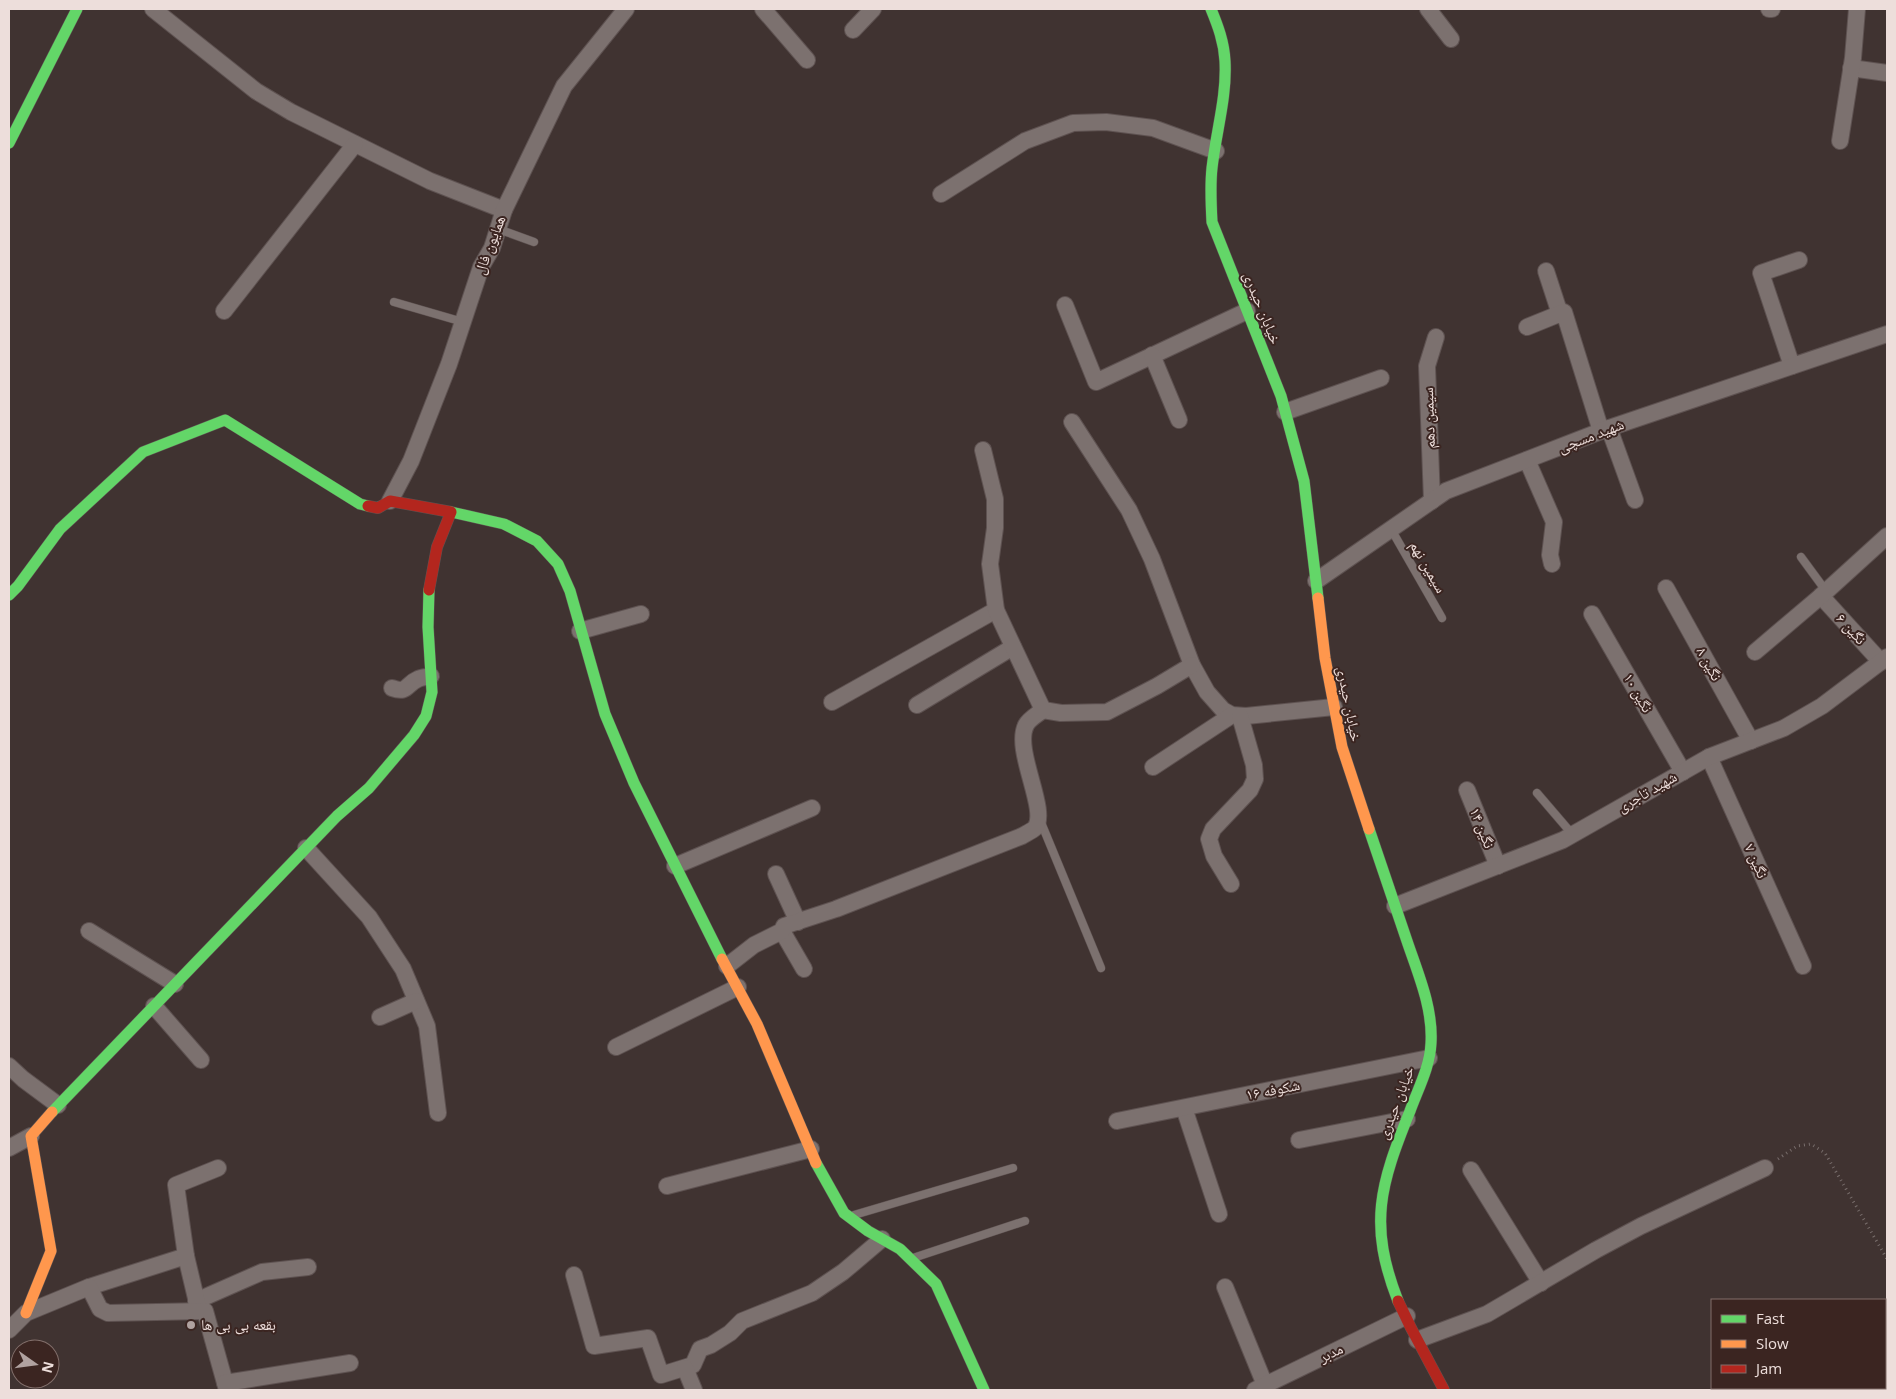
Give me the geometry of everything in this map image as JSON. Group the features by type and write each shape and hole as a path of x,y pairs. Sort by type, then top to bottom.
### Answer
{"street":[{"path":"9,143 77,9"},
{"path":"153,9 256,91 291,112 430,181 504,210"},
{"name":"همایون فال","path":"390,500 411,462 449,364 480,267 492,248 504,210 564,86 626,9"},
{"path":"762,9 807,60"},
{"path":"853,30 873,9"},
{"name":"خیابان حیدری","path":"1212,9 1220,26 1226,56 1210,196 1212,222 1286,412 1304,481 1325,658 1342,747 1426,995 1431,1034 1429,1058 1390,1162 1383,1189 1380,1215 1381,1240 1386,1264 1417,1340 1444,1390"},
{"path":"1428,9 1451,39"},
{"path":"1840,141 1851,68 1857,9"},
{"path":"1851,68 1887,73"},
{"path":"941,194 1025,141 1073,123 1106,122 1153,128 1216,151"},
{"path":"224,311 355,144"},
{"path":"1792,366 1761,273 1799,260"},
{"path":"1546,271 1560,314"},
{"path":"1066,305 1096,382 1247,311"},
{"path":"1527,327 1564,312 1605,430 1635,500"},
{"name":"شهید مسچی","path":"1316,581 1446,491 1605,430 1887,334"},
{"name":"سیمین دهم","path":"1432,501 1427,366 1436,337"},
{"path":"1152,355 1179,420"},
{"path":"1286,412 1381,378"},
{"path":"9,595 18,586 60,529 143,452 225,420 360,504 378,508 390,500 451,512 504,524 537,541 558,564 570,592 605,714 634,783 703,923 757,1024 818,1167 844,1213 868,1231 900,1249 936,1284 984,1390"},
{"path":"1072,422 1130,510 1152,559 1192,665 1208,692 1223,710 1236,715 1256,716 1334,707"},
{"path":"983,450 995,499 995,528 990,564 996,610 1043,710"},
{"path":"1527,460 1554,522 1550,555 1552,564"},
{"path":"9,1148 31,1136 58,1105 337,816 369,788 414,735 426,716 432,692 428,627 430,583 437,547 451,512"},
{"path":"1754,652 1823,594 1887,536"},
{"name":"نگین ۸","path":"1666,588 1751,741"},
{"name":"نگین ۶","path":"1823,594 1884,659"},
{"path":"832,702 996,610"},
{"path":"580,631 641,614"},
{"name":"نگین ۱۰","path":"1592,614 1683,772"},
{"path":"917,704 1013,646"},
{"name":"شهید تاجری","path":"1395,906 1573,835 1709,757 1784,728 1822,706 1884,659"},
{"path":"727,966 754,945 782,931 784,926 836,909 1022,836 1035,828 1039,816 1022,734 1027,723 1043,710 1061,713 1107,712 1192,665"},
{"path":"392,688 399,691 406,689 418,679 431,676"},
{"path":"1153,767 1236,715"},
{"path":"1231,884 1214,856 1209,838 1213,829 1250,790 1255,779 1254,765 1236,715"},
{"name":"نگین ۷","path":"1709,757 1803,966"},
{"name":"نگین ۱۴","path":"1467,790 1498,866"},
{"path":"675,866 812,808"},
{"path":"306,848 368,917 404,969 427,1026 438,1113"},
{"path":"776,874 798,922"},
{"path":"89,931 175,984"},
{"path":"782,931 804,969"},
{"path":"616,1047 738,987"},
{"path":"380,1018 416,1001"},
{"path":"154,1006 201,1060"},
{"name":"شکوفه ۱۶","path":"1117,1121 1429,1058"},
{"path":"9,1066 23,1080 58,1105"},
{"path":"1184,1108 1219,1214"},
{"path":"1298,1140 1407,1119"},
{"path":"26,1313 51,1251 31,1136"},
{"path":"667,1186 811,1149"},
{"path":"218,1168 176,1185 186,1256 198,1306 205,1311 226,1387 350,1363"},
{"path":"1417,1340 1487,1314 1596,1250 1642,1226 1765,1168"},
{"path":"1471,1170 1541,1282"},
{"path":"574,1275 594,1346 648,1338 661,1375 693,1365 700,1349 711,1345 730,1333 742,1320 812,1292 843,1272 882,1239"},
{"path":"9,1330 26,1313 89,1287 186,1256"},
{"path":"89,1287 100,1309 108,1313 198,1306 262,1272 308,1268"},
{"path":"1225,1287 1260,1388"},
{"name":"مدبر","path":"1260,1388 1407,1316"},
{"path":"685,1368 694,1390"}],"lane":[{"path":"498,230 534,242"},
{"path":"394,302 463,322"},
{"name":"سیمین نهم","path":"1391,529 1442,618"},
{"path":"1801,557 1823,594"},
{"path":"1537,793 1573,835"},
{"path":"1039,816 1101,968"},
{"path":"849,1217 1013,1168"},
{"path":"910,1259 1025,1221"}],"path":[{"path":"1765,1168 1797,1146 1810,1144 1825,1153 1887,1259"}],"traffic: fast":[{"path":"9,143 77,9"},
{"path":"1211,9 1222,41 1225,74 1223,101 1211,175 1212,222 1281,396 1304,481 1318,598"},
{"path":"9,595 18,586 60,529 143,452 225,420 360,504 368,506"},
{"path":"451,512 504,524 537,541 558,564 570,591 605,714 634,783 722,959"},
{"path":"52,1112 337,816 369,788 414,735 426,716 432,692 428,627 429,590"},
{"path":"1369,829 1421,980 1428,1005 1431,1030 1430,1052 1426,1069 1391,1161 1382,1205 1383,1249 1398,1301"},
{"path":"816,1163 844,1213 868,1231 900,1249 936,1284 984,1390"}],"traffic: slow":[{"path":"1318,598 1325,658 1342,747 1369,829"},
{"path":"722,959 757,1024 816,1163"},
{"path":"26,1313 51,1251 31,1136 52,1112"}],"traffic: jam":[{"path":"368,506 378,508 390,501 451,512 437,547 429,590"},
{"path":"1398,1301 1444,1390"}],"place":[{"name":"بقعه بی بی ها","path":"191,1325"}]}
